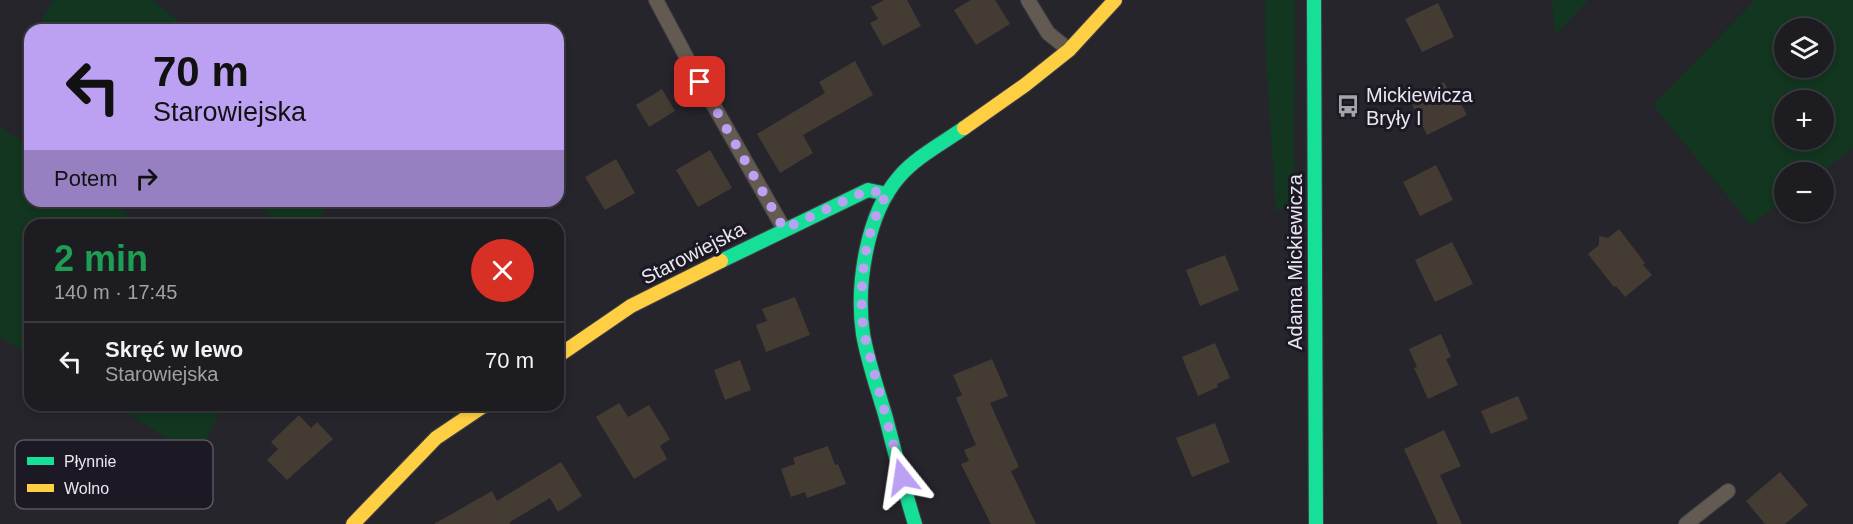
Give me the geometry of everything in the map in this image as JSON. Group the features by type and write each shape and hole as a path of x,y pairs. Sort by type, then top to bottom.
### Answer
{"street":[{"path":"915,524 874,377 861,310 862,280 872,229 880,206 897,178 909,167 1025,86 1069,50 1115,0"},
{"name":"Adama Mickiewicza","path":"1314,0 1316,524"},
{"name":"Starowiejska","path":"564,352 631,306 784,229 868,190 887,194"},
{"path":"354,524 436,438 477,411"}],"lane":[{"path":"656,0 784,229"},
{"path":"1028,0 1048,33 1069,50"},
{"path":"1686,524 1728,492"}],"green space":[{"path":"53,0 153,0 182,24 40,24"},
{"path":"1265,0 1295,0 1294,206 1276,211 1265,45"},
{"path":"1552,0 1588,0 1555,35"},
{"path":"1755,0 1853,0 1853,148 1834,162 1774,162 1774,208 1751,225 1653,105"},
{"path":"0,127 24,143 24,207 117,207 134,219 24,219 24,351 0,337"},
{"path":"258,207 326,207 320,219 275,219"},
{"path":"123,411 220,411 207,440 171,440"}],"building":[{"path":"884,0 907,0 921,26 883,46 870,23 878,19 871,7"},
{"path":"971,0 995,0 1010,24 976,45 954,10"},
{"path":"1438,3 1454,37 1422,52 1405,19"},
{"path":"855,61 873,95 803,135 813,153 780,173 757,134 825,93 819,82"},
{"path":"1444,82 1452,98 1457,96 1467,115 1427,135 1410,100"},
{"path":"662,89 675,111 649,127 636,105"},
{"path":"710,150 732,188 698,207 676,170"},
{"path":"616,159 635,193 605,210 585,177"},
{"path":"1436,165 1453,200 1420,216 1403,182"},
{"path":"1619,229 1652,275 1625,297 1616,286 1614,287 1588,254 1599,245 1599,236 1608,238"},
{"path":"1452,242 1473,284 1435,302 1415,260"},
{"path":"1225,255 1239,290 1200,306 1186,270"},
{"path":"795,297 810,335 766,352 756,325 767,321 762,309"},
{"path":"1441,334 1451,357 1446,359 1458,385 1428,399 1414,368 1417,367 1409,349"},
{"path":"1215,343 1230,378 1217,384 1218,387 1198,396 1182,357"},
{"path":"992,359 1008,396 990,403 1019,467 1011,471 1036,524 991,524 961,464 969,461 964,450 976,445 956,398 962,395 953,375"},
{"path":"740,360 751,390 725,400 714,370"},
{"path":"1518,396 1528,419 1491,434 1481,411"},
{"path":"619,403 628,417 649,405 670,439 660,446 667,459 634,479 596,417"},
{"path":"299,415 311,428 317,422 333,439 287,480 267,460 278,449 271,442"},
{"path":"1215,423 1230,462 1192,477 1176,438"},
{"path":"1444,430 1461,466 1440,475 1462,524 1438,524 1404,449"},
{"path":"828,446 835,465 838,464 846,484 807,498 805,492 791,497 781,469 795,464 793,458"},
{"path":"561,462 582,496 558,512 550,498 510,524 434,524 492,491 497,501"},
{"path":"1780,472 1808,505 1785,524 1765,524 1746,501"}],"traffic: fast":[{"path":"1314,0 1316,524"},
{"path":"915,524 865,345 861,315 863,273 871,231 878,211 899,177 913,163 964,128"},
{"path":"721,261 868,190 887,194"}],"traffic: slow":[{"path":"964,128 1025,85 1069,50 1115,0"},
{"path":"564,352 631,306 721,261"},
{"path":"353,524 436,438 476,411"}],"place":[{"name":"Mickiewicza Bryły I","path":"1348,106"}],"route":[{"path":"700,82 784,229 859,193 873,190 887,194 876,215 872,229 862,280 861,310 874,377 902,477"}]}
